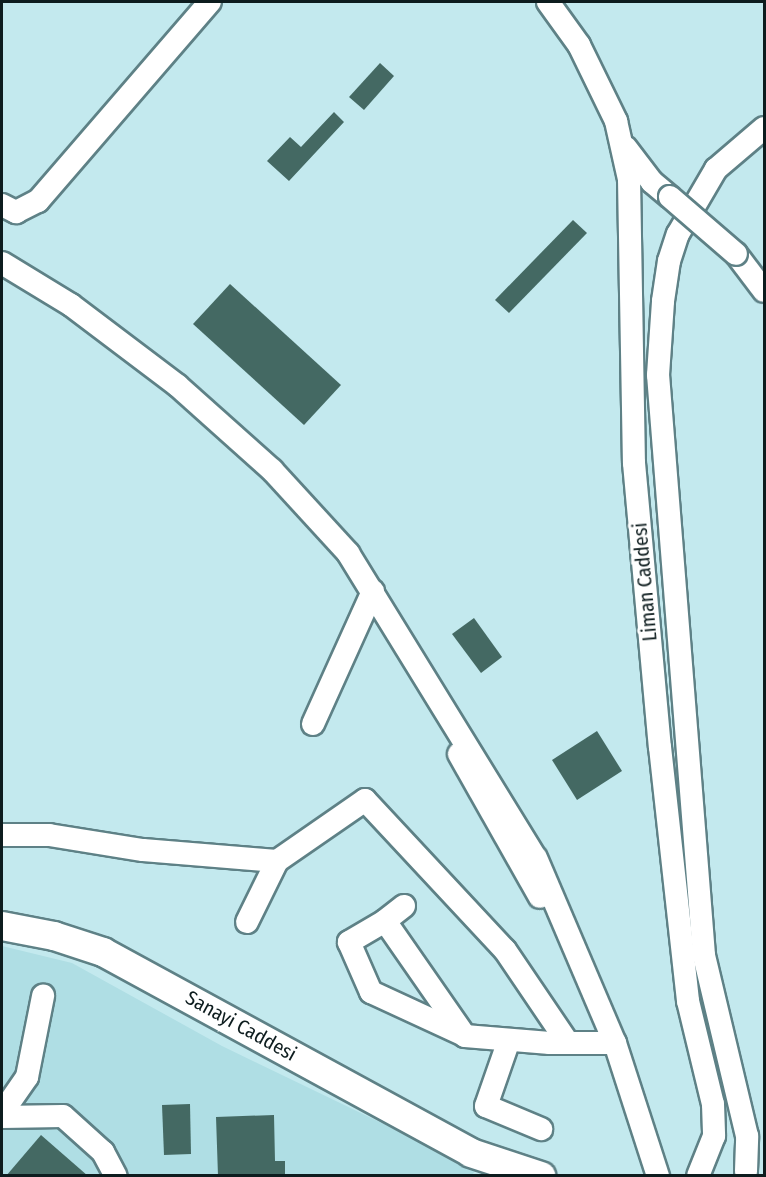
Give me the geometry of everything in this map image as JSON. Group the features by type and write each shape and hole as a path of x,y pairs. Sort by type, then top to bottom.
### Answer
{"main road":[{"name":"Sanayi Caddesi","path":"2,926 54,936 103,952 471,1153"},
{"path":"471,1153 488,1176"},
{"path":"471,1153 540,1176"}],"street":[{"path":"2,205 16,213 38,201 210,2"},
{"name":"Liman Caddesi","path":"548,2 579,45 624,144 629,179 634,463 688,1001 711,1098 714,1136 698,1176"},
{"path":"747,1173 747,1136 704,955 694,856 661,418 659,338 669,261 678,234 716,169 765,128"},
{"path":"624,144 652,182 736,254 765,275"},
{"path":"736,254 765,291"},
{"path":"2,263 71,305 178,386 272,470 348,554 417,662 475,788 590,981"},
{"path":"314,724 373,591"},
{"path":"417,662 479,738 549,853 590,981 615,1043 658,1176"},
{"path":"247,922 277,861 365,800 506,950 568,1043"},
{"path":"2,835 49,835 143,850 277,861"},
{"path":"404,906 385,921 349,942 371,992 465,1035 509,1040 615,1043"},
{"path":"385,921 465,1035"},
{"path":"2,1115 27,1077 43,996"},
{"path":"509,1040 486,1106 542,1129"},
{"path":"732,1070 720,1091 711,1098 747,1173"},
{"path":"2,1115 63,1116 103,1152 116,1176"}],"shaded area":[{"path":"2,946 72,963 222,1046 477,1169 471,1176 2,1175"}],"building":[{"path":"380,63 394,76 364,110 349,97"},
{"path":"334,112 344,122 289,181 267,161 290,137 301,147"},
{"path":"573,220 587,233 509,313 495,300"},
{"path":"230,284 341,385 304,425 193,324"},
{"path":"474,618 502,657 481,673 452,634"},
{"path":"597,731 622,771 577,800 552,760"},
{"path":"190,1104 191,1154 164,1155 162,1105"},
{"path":"274,1115 275,1161 285,1161 285,1176 218,1176 216,1117"},
{"path":"41,1135 88,1176 6,1176"}]}
